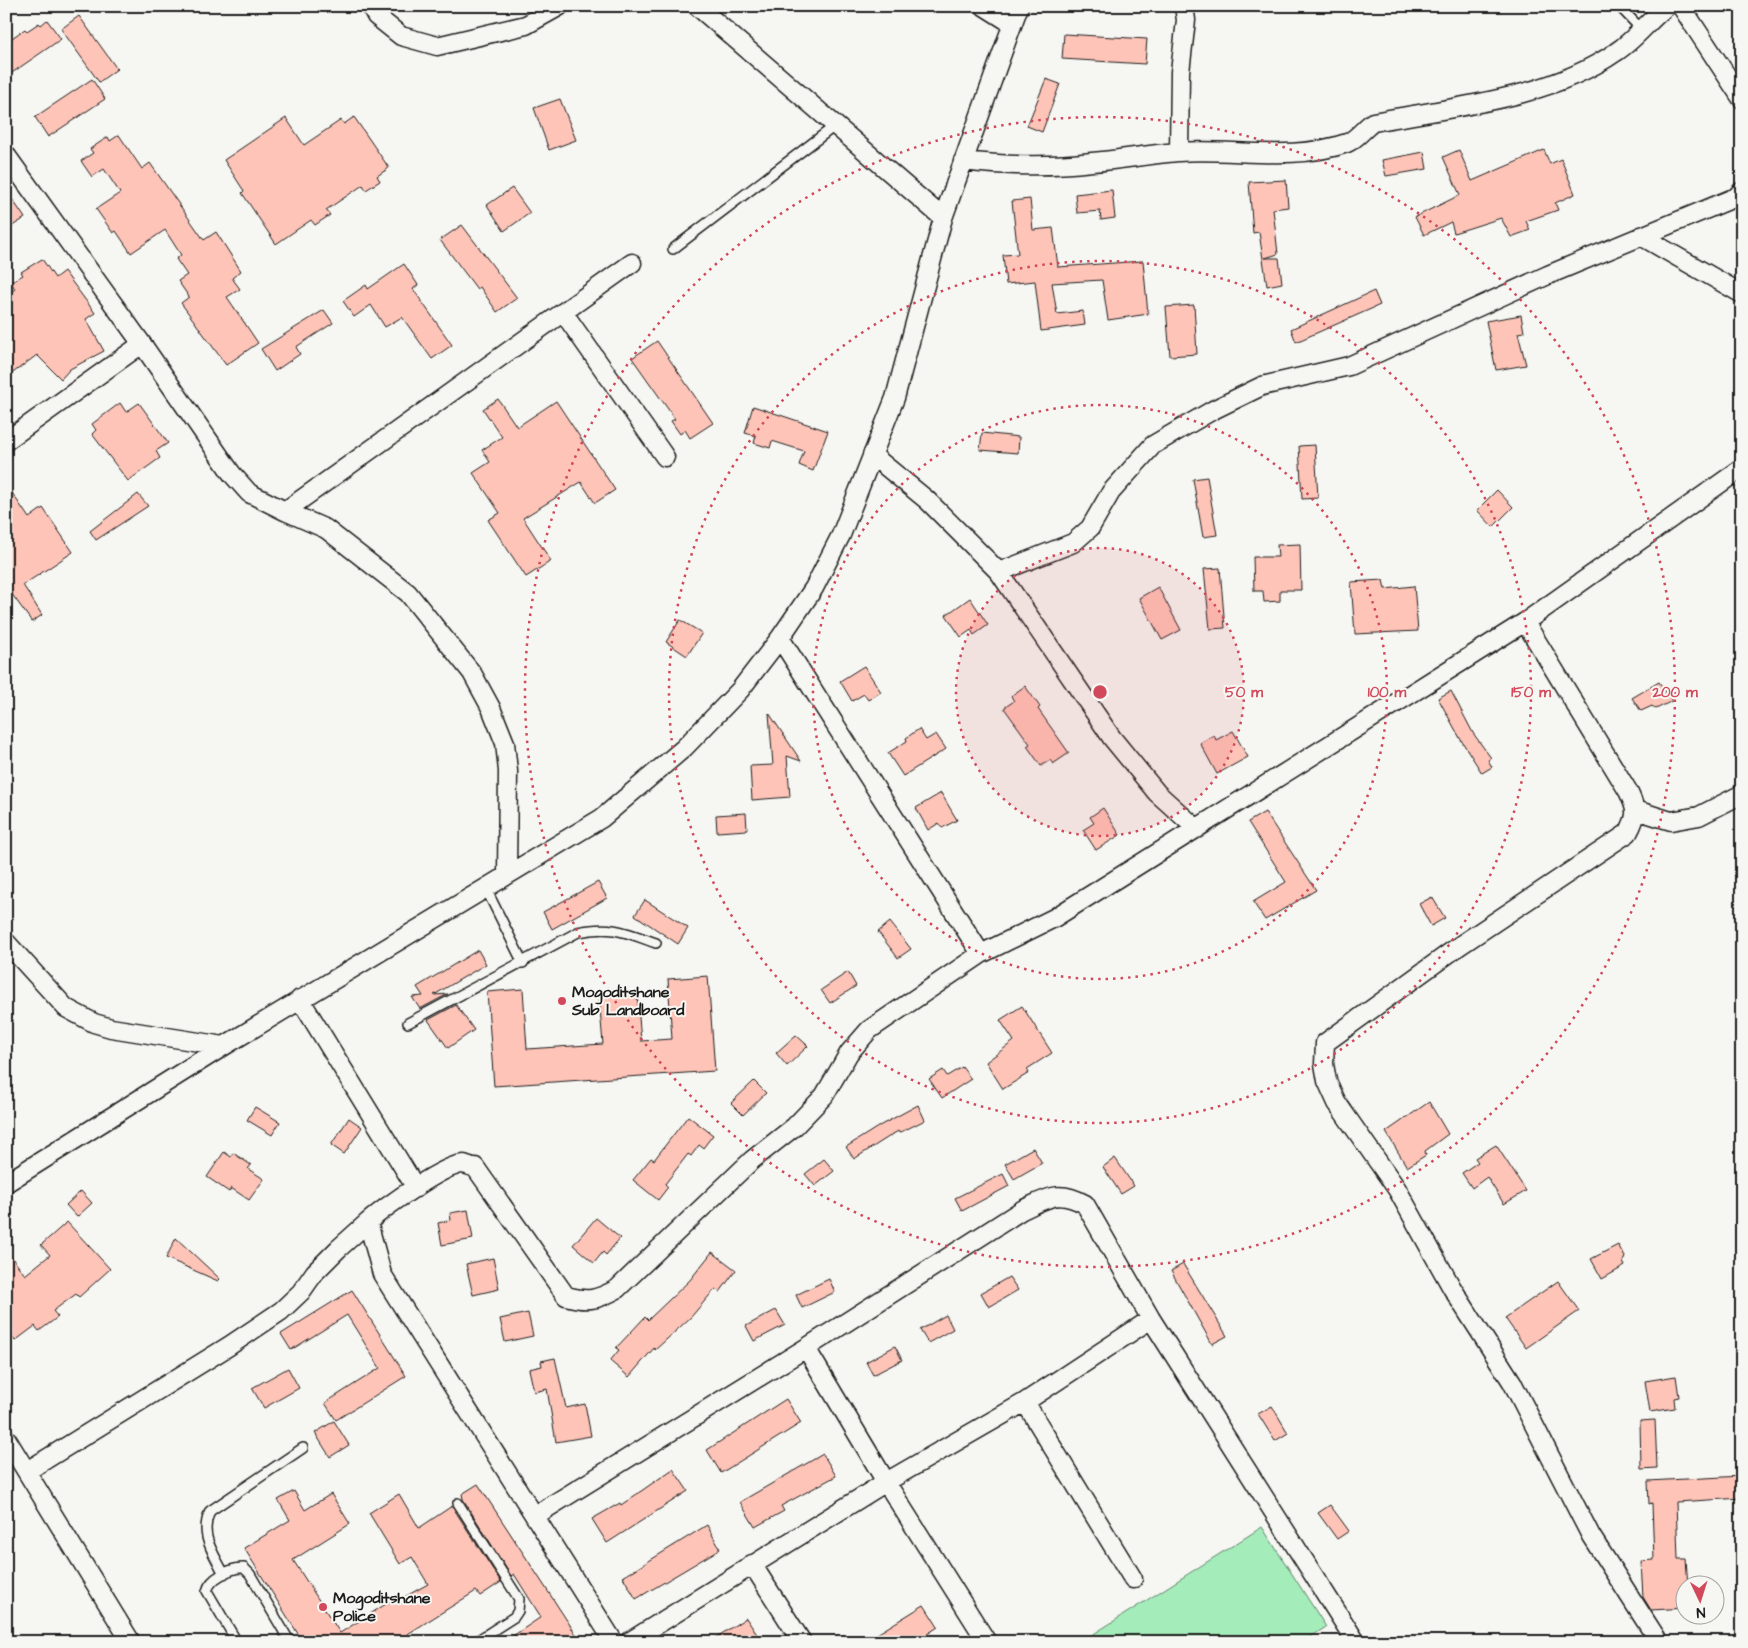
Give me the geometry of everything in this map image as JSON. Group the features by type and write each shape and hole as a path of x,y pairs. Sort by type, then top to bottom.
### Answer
{"street":[{"path":"371,6 376,16 401,36 437,46 526,25 560,6"},
{"path":"697,6 836,124 942,218"},
{"path":"984,6 1012,23"},
{"path":"6,1183 300,999 602,818 684,748 740,690 780,638 814,588 841,535 895,398 942,218 1019,6"},
{"path":"1179,152 1180,72 1186,20 1184,6"},
{"path":"963,161 1005,166 1090,163 1179,152 1299,154 1347,143 1355,139 1363,129 1373,122 1479,102 1565,81 1617,52 1667,6"},
{"path":"1681,6 1742,99"},
{"path":"6,155 142,344 232,474 249,493 326,529 408,593 472,673 492,708 505,743 508,771 507,875"},
{"path":"999,572 1073,543 1090,528 1111,492 1153,444 1213,410 1262,386 1349,366 1548,275 1736,197 1742,191"},
{"path":"1641,236 1742,294"},
{"path":"285,511 632,263"},
{"path":"563,312 665,457"},
{"path":"6,441 142,344"},
{"path":"872,455 927,500 999,572 1112,738 1157,793 1198,829"},
{"path":"27,1471 229,1346 281,1311 301,1292 315,1272 338,1249 387,1205 448,1168 463,1164 475,1167 566,1296 582,1300 600,1298 617,1289 752,1160 794,1127 824,1096 849,1054 870,1030 981,954 1054,918 1525,622 1742,468"},
{"path":"1525,622 1628,791 1636,810 1634,823 1628,833 1459,946 1325,1044 1324,1064 1327,1081 1336,1103 1396,1188 1452,1288 1512,1382 1591,1536 1659,1642"},
{"path":"780,638 981,954"},
{"path":"1636,810 1670,821 1699,816 1742,794"},
{"path":"6,942 66,1008 94,1023 111,1028 224,1046"},
{"path":"300,999 416,1188"},
{"path":"536,1515 806,1348 1022,1210 1052,1196 1069,1196 1085,1204 1151,1319 1356,1642"},
{"path":"368,1222 382,1274 536,1515 614,1642"},
{"path":"629,1642 886,1482 1025,1402 1151,1319"},
{"path":"806,1348 886,1482 987,1642"},
{"path":"1025,1402 1133,1578"},
{"path":"6,1439 131,1642"},
{"path":"752,1564 802,1642"}],"lane":[{"path":"1620,7 1641,29"},
{"path":"673,249 836,124"},
{"path":"486,889 523,963"},
{"path":"408,1023 578,932 596,928 615,928 656,943"},
{"path":"224,1574 206,1536 204,1525 210,1511 303,1448"},
{"path":"458,1503 518,1599 519,1606 514,1617 475,1642"},
{"path":"237,1642 208,1595 211,1583 224,1574 238,1568 244,1568 250,1574 290,1642"}],"green space":[{"path":"1262,1527 1326,1627 1303,1642 1081,1642"}],"building":[{"path":"79,16 117,69 99,82 61,29"},
{"path":"47,20 61,39 6,77 6,42 25,29 27,31"},
{"path":"1064,34 1147,39 1145,64 1062,59"},
{"path":"92,79 105,99 48,137 35,117"},
{"path":"1046,79 1060,84 1042,132 1027,126"},
{"path":"560,99 576,140 549,150 534,108"},
{"path":"354,117 389,168 377,176 380,181 366,190 363,185 326,210 330,215 315,225 311,220 276,244 242,193 244,191 224,160 286,118 304,145 341,120 344,124"},
{"path":"119,135 142,169 150,163 204,240 216,232 241,271 232,278 240,289 227,297 258,343 226,365 181,303 189,297 178,281 187,275 176,259 181,255 165,230 131,253 116,231 113,233 96,209 120,193 104,169 92,177 81,161 93,153 90,149 108,137 110,141"},
{"path":"1459,150 1472,181 1544,150 1550,164 1561,159 1575,194 1555,203 1558,210 1526,221 1530,230 1511,237 1501,218 1454,233 1451,222 1424,235 1415,217 1460,195 1443,157"},
{"path":"1424,152 1427,169 1386,176 1382,160"},
{"path":"1286,180 1288,207 1273,209 1278,254 1265,258 1279,258 1282,283 1267,286 1259,232 1253,233 1249,182"},
{"path":"512,188 530,213 504,231 487,205"},
{"path":"6,190 25,218 6,230"},
{"path":"1112,190 1115,218 1101,220 1100,211 1077,213 1075,194"},
{"path":"1030,199 1033,230 1053,228 1058,267 1143,261 1148,314 1108,320 1102,280 1052,283 1057,314 1083,311 1085,325 1041,331 1035,281 1006,284 1003,255 1018,254 1012,201"},
{"path":"462,225 517,298 497,312 480,287 477,289 440,240"},
{"path":"42,259 55,278 64,271 95,313 86,319 104,351 70,369 61,379 37,355 6,378 6,296 15,289 11,282 23,275 21,272"},
{"path":"404,264 418,285 413,289 452,345 432,359 402,317 385,327 371,305 354,317 343,301 366,285 368,289"},
{"path":"1374,291 1380,305 1296,342 1291,329"},
{"path":"1194,305 1197,354 1170,356 1166,307"},
{"path":"324,310 333,323 296,347 300,354 275,371 261,349"},
{"path":"1521,315 1524,332 1518,333 1526,365 1496,370 1486,321"},
{"path":"657,341 713,423 690,438 685,430 680,434 671,421 675,419 632,358"},
{"path":"498,399 517,427 556,401 615,490 595,503 581,482 523,518 551,561 526,577 488,520 500,513 473,473 490,462 482,450 502,437 483,409"},
{"path":"120,403 126,412 139,403 168,443 156,451 160,458 128,481 92,434 96,430 92,424"},
{"path":"753,406 828,431 813,471 799,465 804,451 772,441 770,448 754,443 756,436 745,433"},
{"path":"982,433 1019,437 1018,453 980,450"},
{"path":"1315,445 1318,498 1302,499 1299,446"},
{"path":"1207,477 1217,535 1203,537 1193,479"},
{"path":"6,484 29,518 43,508 73,552 23,585 42,615 32,622 6,586"},
{"path":"1497,490 1513,507 1493,527 1477,510"},
{"path":"138,494 148,506 96,540 90,531"},
{"path":"1300,544 1301,590 1280,590 1280,601 1264,602 1263,591 1254,591 1253,557 1278,557 1277,545"},
{"path":"1220,568 1225,628 1210,629 1204,569"},
{"path":"1383,580 1385,589 1414,586 1418,631 1355,634 1351,582"},
{"path":"1158,587 1181,630 1162,640 1139,598"},
{"path":"970,598 988,625 974,635 971,630 961,637 946,615"},
{"path":"680,620 702,633 687,656 666,642"},
{"path":"864,666 881,692 868,700 864,694 852,701 840,681"},
{"path":"1659,682 1672,701 1656,709 1652,706 1641,711 1632,698"},
{"path":"1025,686 1040,707 1038,709 1069,753 1053,764 1050,760 1041,766 1027,746 1030,744 1004,708 1014,701 1011,696"},
{"path":"1451,691 1473,733 1491,758 1488,760 1492,767 1482,773 1438,698"},
{"path":"769,713 801,761 787,756 790,797 752,800 750,766 773,765"},
{"path":"919,729 926,740 936,734 946,749 903,776 888,753 907,741 906,738"},
{"path":"1233,731 1248,757 1217,774 1200,743 1214,735 1216,740"},
{"path":"941,793 957,820 942,828 939,823 928,830 916,808"},
{"path":"1103,808 1120,835 1096,850 1083,830 1094,823 1090,817"},
{"path":"1265,812 1316,890 1265,920 1253,902 1286,882 1248,822"},
{"path":"746,813 747,830 717,832 716,815"},
{"path":"598,882 607,898 552,929 543,912"},
{"path":"1432,897 1445,918 1431,926 1419,904"},
{"path":"645,900 688,928 678,944 635,915"},
{"path":"890,922 911,949 898,958 878,932"},
{"path":"478,950 486,964 434,995 448,994 420,1009 412,997 423,996 417,987"},
{"path":"848,972 856,986 830,1003 821,990"},
{"path":"708,976 715,1071 494,1086 487,992 523,989 527,1049 603,1044 599,997 637,994 641,1041 672,1039 668,979"},
{"path":"456,1005 474,1030 448,1048 428,1020"},
{"path":"1022,1006 1052,1053 1027,1069 1029,1073 1003,1089 986,1062 1014,1041 1000,1020"},
{"path":"796,1035 808,1046 787,1066 776,1053"},
{"path":"962,1067 971,1079 942,1098 929,1079 943,1070 947,1076"},
{"path":"754,1081 766,1093 743,1115 731,1103"},
{"path":"1429,1102 1448,1134 1425,1151 1426,1155 1407,1167 1386,1132"},
{"path":"918,1105 925,1120 899,1133 898,1131 854,1159 846,1147"},
{"path":"255,1107 280,1122 272,1135 247,1120"},
{"path":"688,1116 713,1135 703,1148 699,1145 691,1156 688,1154 665,1184 668,1187 658,1200 633,1180 651,1158 654,1160"},
{"path":"349,1118 362,1127 344,1154 331,1145"},
{"path":"1496,1145 1526,1191 1504,1204 1487,1177 1472,1188 1462,1173 1478,1162 1475,1158"},
{"path":"1033,1148 1042,1163 1014,1179 1005,1164"},
{"path":"224,1152 231,1157 233,1153 251,1165 248,1169 264,1179 249,1200 231,1188 229,1192 207,1177"},
{"path":"1115,1158 1134,1186 1121,1194 1103,1167"},
{"path":"824,1159 834,1171 815,1186 805,1174"},
{"path":"1003,1174 1009,1186 962,1211 955,1198"},
{"path":"81,1191 92,1203 77,1217 66,1205"},
{"path":"468,1210 473,1239 442,1245 438,1223 451,1220 450,1213"},
{"path":"596,1218 620,1238 606,1255 603,1252 594,1263 573,1245"},
{"path":"67,1222 110,1269 79,1297 76,1294 53,1311 58,1317 39,1331 35,1326 15,1341 6,1330 6,1250 25,1275 50,1255 41,1245"},
{"path":"176,1238 220,1279 218,1281 166,1258"},
{"path":"1618,1245 1625,1257 1623,1262 1625,1266 1602,1279 1591,1259"},
{"path":"712,1252 736,1270 720,1292 715,1289 691,1317 655,1350 654,1348 629,1377 610,1361 619,1350 616,1348 645,1317 648,1320 690,1280"},
{"path":"493,1258 499,1289 473,1295 466,1264"},
{"path":"1183,1264 1227,1336 1212,1344 1171,1271"},
{"path":"1009,1277 1018,1290 989,1307 981,1293"},
{"path":"829,1279 835,1292 802,1308 796,1295"},
{"path":"1558,1281 1579,1311 1526,1348 1505,1318"},
{"path":"352,1290 406,1376 336,1420 325,1403 380,1368 347,1315 291,1350 281,1334"},
{"path":"776,1310 785,1325 754,1341 746,1326"},
{"path":"528,1313 533,1336 505,1342 500,1319"},
{"path":"946,1315 953,1329 928,1343 920,1330"},
{"path":"895,1346 902,1360 873,1375 866,1362"},
{"path":"555,1358 566,1408 585,1404 591,1436 556,1442 547,1389 534,1392 529,1369 542,1366 541,1361"},
{"path":"288,1368 299,1388 264,1408 252,1388"},
{"path":"1676,1376 1679,1397 1674,1398 1675,1408 1650,1412 1645,1381"},
{"path":"786,1399 801,1423 721,1473 707,1450"},
{"path":"1272,1406 1288,1433 1275,1441 1258,1414"},
{"path":"1655,1420 1657,1468 1641,1469 1640,1421"},
{"path":"334,1421 349,1445 330,1457 315,1433"},
{"path":"823,1454 836,1476 781,1506 784,1511 755,1527 740,1502"},
{"path":"673,1469 688,1491 607,1543 592,1519 620,1503 621,1505"},
{"path":"1742,1476 1742,1498 1676,1502 1678,1559 1686,1559 1687,1576 1676,1576 1676,1609 1651,1610 1643,1597 1641,1561 1654,1560 1652,1503 1649,1504 1648,1481"},
{"path":"478,1484 581,1642 504,1642 541,1617 514,1574 511,1576 463,1499 462,1494"},
{"path":"294,1491 305,1510 331,1494 350,1524 293,1560 340,1633 397,1597 399,1600 428,1584 412,1557 400,1564 369,1513 399,1494 419,1528 452,1506 501,1582 480,1596 476,1591 395,1642 306,1642 302,1635 300,1637 244,1548 290,1520 278,1500"},
{"path":"1330,1505 1349,1531 1337,1539 1318,1513"},
{"path":"707,1525 720,1549 636,1599 623,1577"},
{"path":"924,1605 938,1627 915,1642 864,1642"},
{"path":"746,1618 762,1642 709,1642"}],"place":[{"name":"Mogoditshane Sub Landboard","path":"562,1001"},
{"name":"Mogoditshane Police","path":"323,1607"}]}
